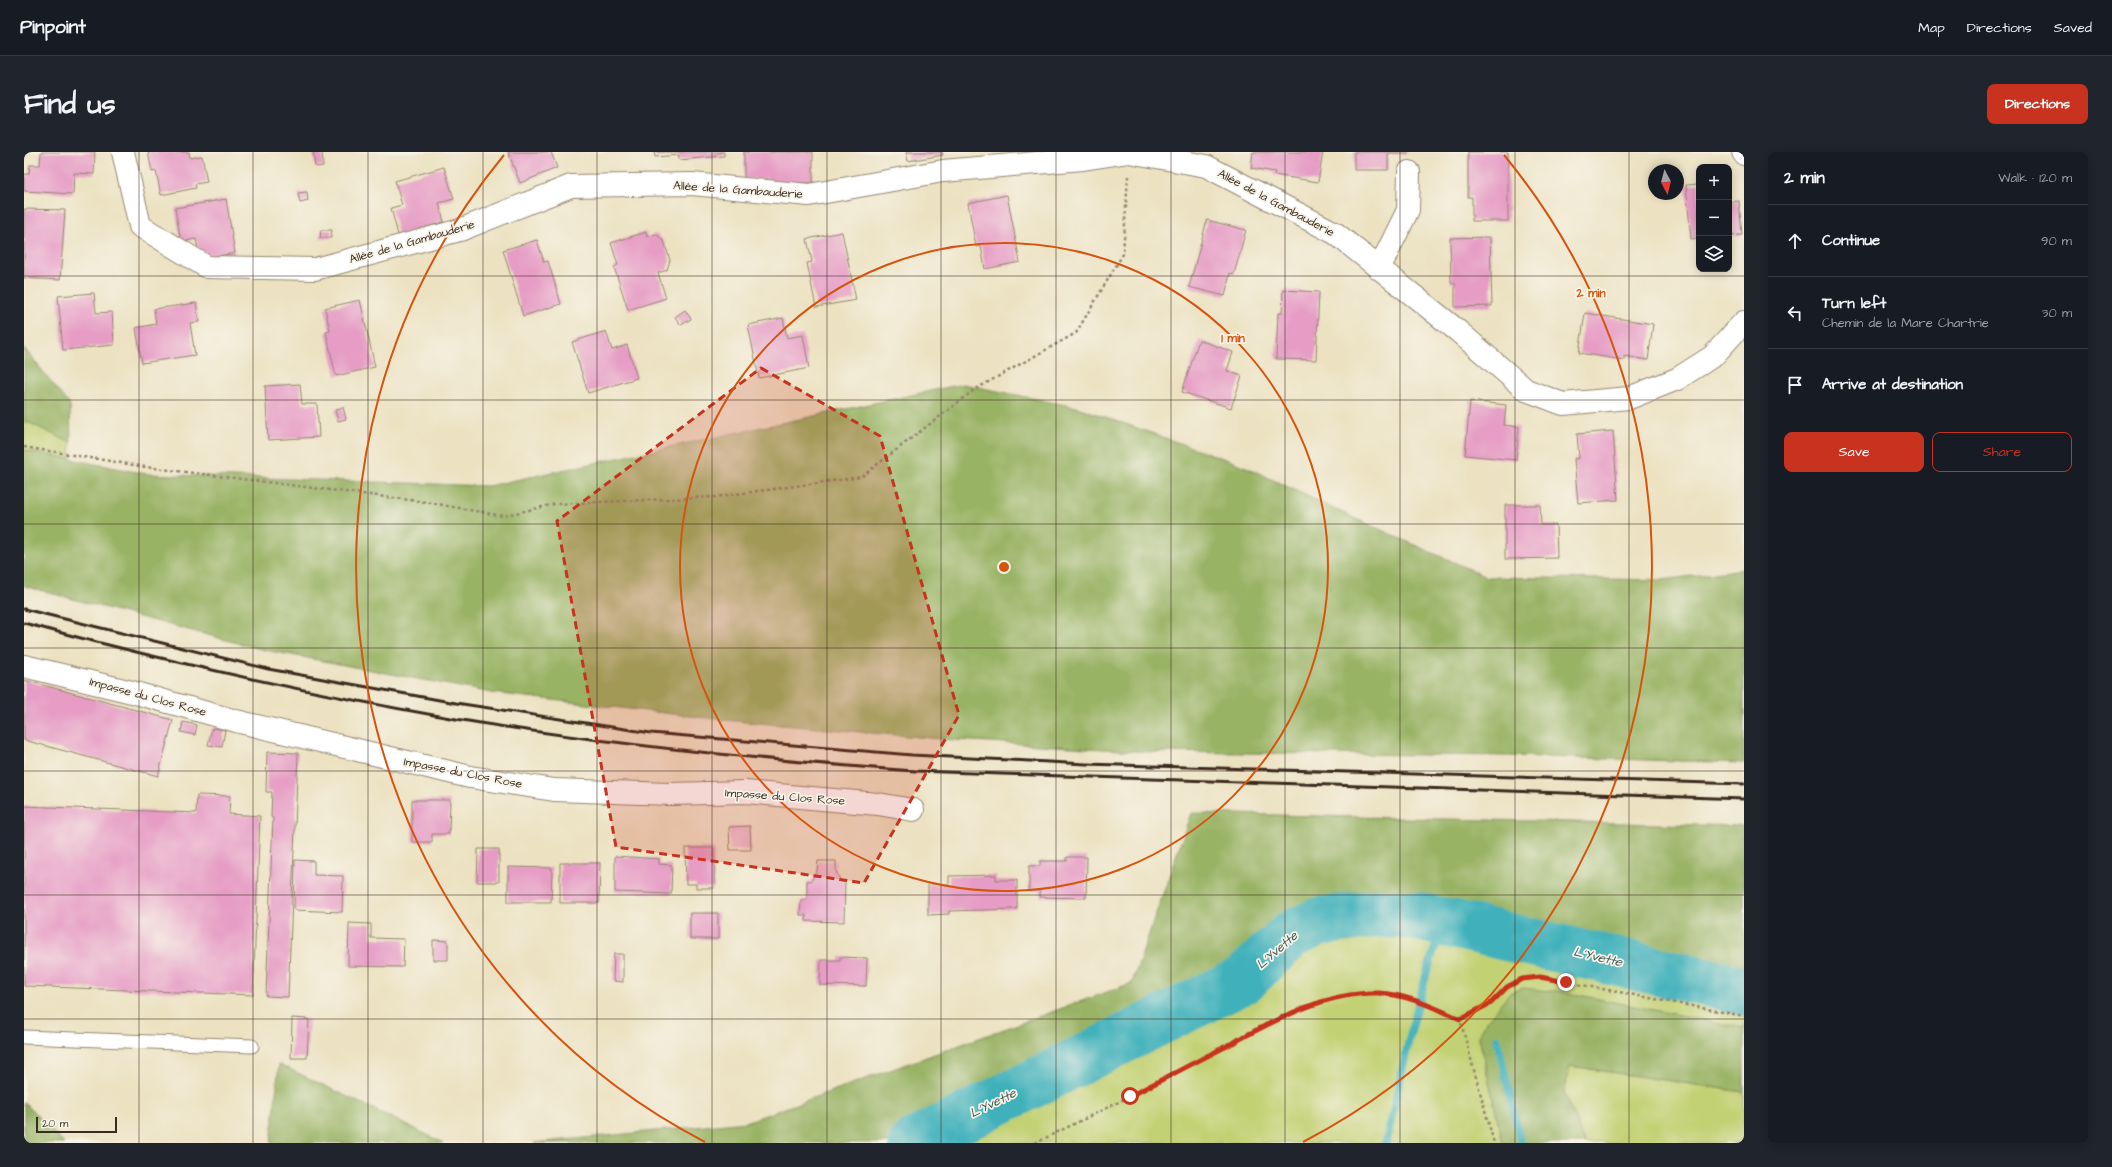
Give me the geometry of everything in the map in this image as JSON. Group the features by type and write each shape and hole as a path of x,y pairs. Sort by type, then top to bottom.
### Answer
{"street":[{"name":"Allée de la Gambauderie","path":"123,152 140,226 207,266 315,269 460,230 571,186 692,184 809,195 943,171 1083,159 1129,152 1206,166 1335,233 1458,331 1526,390 1563,404 1629,398 1677,379 1713,356 1744,322"},
{"path":"1379,269 1408,210 1409,172"},
{"name":"Impasse du Clos Rose","path":"24,666 132,692 236,721 470,777 554,790 671,794 745,792 878,804 913,810"}],"lane":[{"path":"24,1037 252,1046"}],"path":[{"path":"24,447 146,467 426,502 503,516 556,504 715,497 861,477 974,390 1076,333 1123,254 1129,152"},
{"path":"1035,1143 1130,1096 1278,1019 1321,1002 1353,994 1380,993 1407,999 1460,1019 1491,1003 1507,987 1522,979 1540,977 1744,1016"},
{"path":"1460,1019 1494,1143"}],"highlighted area":[{"path":"761,368 880,436 959,715 864,883 616,847 557,521"}],"green space":[{"path":"24,348 70,405 71,443 24,420"},
{"path":"963,384 1080,408 1242,465 1334,509 1487,577 1662,580 1744,569 1744,763 1512,756 1152,752 941,739 724,720 492,693 260,649 24,586 24,450 147,474 488,486"},
{"path":"24,420 71,443 70,459 24,450"},
{"path":"1191,813 1744,826 1744,991 1412,915 1378,913 1318,922 1292,934 1243,980 913,1143 534,1143 746,1122 1132,983"},
{"path":"1378,913 1412,915 1744,991 1744,1028 1568,993 1479,1037 1503,1143 913,1143 1243,980 1292,934 1318,922"},
{"path":"1523,988 1568,993 1744,1028 1744,1092 1570,1066 1564,1093 1585,1143 1503,1143 1479,1037 1482,1027 1510,993"},
{"path":"279,1064 444,1143 271,1143"},
{"path":"1570,1066 1744,1092 1744,1143 1585,1143 1564,1093"},
{"path":"24,1102 64,1143 24,1143"}],"building":[{"path":"41,152 95,152 94,174 74,173 73,194 24,191 24,174 29,174 30,165 40,165"},
{"path":"148,152 189,152 190,158 202,156 207,182 195,184 196,188 161,195 156,171 152,172"},
{"path":"313,152 322,152 323,166 315,167"},
{"path":"508,152 551,152 557,168 520,183"},
{"path":"654,152 724,152 724,156 679,160 679,155 655,157"},
{"path":"744,152 813,152 813,183 768,183 768,179 744,179"},
{"path":"906,152 942,152 943,155 908,161"},
{"path":"1253,152 1323,152 1318,182 1274,175 1275,172 1251,168"},
{"path":"1354,152 1408,152 1408,154 1388,154 1388,170 1354,170"},
{"path":"1468,152 1508,152 1508,221 1472,221 1472,197 1468,197"},
{"path":"444,167 454,199 439,203 444,222 398,235 391,208 402,205 395,181"},
{"path":"1696,184 1696,238 1691,239 1686,185"},
{"path":"307,192 308,201 300,203 298,193"},
{"path":"1007,195 1020,262 985,269 981,246 976,247 968,203"},
{"path":"226,199 235,253 200,259 196,239 181,242 175,208"},
{"path":"1739,201 1742,235 1732,236 1732,202"},
{"path":"24,209 65,210 60,280 24,278"},
{"path":"1207,220 1246,230 1234,274 1230,273 1225,296 1189,287"},
{"path":"321,230 332,230 331,238 320,238"},
{"path":"646,232 647,237 656,234 664,241 670,260 667,270 658,273 666,298 628,310 614,267 618,265 611,243"},
{"path":"842,232 856,300 816,307 807,263 812,262 807,239"},
{"path":"1490,237 1492,306 1455,307 1455,283 1451,283 1450,238"},
{"path":"537,240 544,262 548,261 561,304 523,316 503,250"},
{"path":"1283,290 1319,292 1316,360 1276,359 1278,313 1282,313"},
{"path":"94,293 96,313 112,312 114,345 63,350 58,296"},
{"path":"360,300 375,367 336,376 326,332 330,331 325,308"},
{"path":"196,303 199,322 190,323 195,355 142,363 136,328 156,324 154,309"},
{"path":"685,310 691,319 681,325 675,317"},
{"path":"1585,313 1653,324 1648,360 1624,356 1624,360 1579,353"},
{"path":"783,318 787,338 803,335 809,368 759,378 748,325"},
{"path":"606,331 612,350 627,345 637,378 588,393 572,342"},
{"path":"1199,340 1233,352 1227,371 1242,376 1231,408 1182,392"},
{"path":"300,384 302,404 317,404 319,437 268,440 265,386"},
{"path":"1470,401 1506,405 1504,425 1519,427 1516,460 1465,455"},
{"path":"343,407 346,419 338,421 335,410"},
{"path":"1613,431 1618,500 1578,503 1574,459 1579,458 1577,434"},
{"path":"1505,505 1540,505 1541,525 1556,525 1557,558 1505,559"},
{"path":"24,680 173,720 158,776 24,740"},
{"path":"183,722 197,725 195,735 181,732"},
{"path":"212,728 225,730 222,747 208,745"},
{"path":"267,752 298,753 288,997 266,996 273,818 271,817 272,792 266,792"},
{"path":"197,795 230,796 229,814 260,816 253,995 24,986 24,806 196,813"},
{"path":"412,800 450,800 449,834 432,834 432,842 412,842"},
{"path":"750,826 751,850 730,850 729,827"},
{"path":"685,848 714,848 714,888 696,888 696,884 686,884"},
{"path":"478,849 499,849 499,882 477,882"},
{"path":"615,856 659,859 659,864 672,865 671,894 615,892"},
{"path":"1067,857 1087,857 1086,898 1040,897 1040,891 1029,891 1029,866 1040,866 1040,861 1067,861"},
{"path":"295,860 314,861 314,875 343,876 342,912 294,910"},
{"path":"818,861 836,861 836,871 841,882 845,882 844,922 806,921 806,915 800,915 801,900 807,900 807,881 811,881 817,871"},
{"path":"560,863 600,863 599,903 560,903"},
{"path":"508,867 552,868 551,902 508,902"},
{"path":"996,875 996,880 1017,880 1017,909 949,911 949,914 928,915 928,884 949,884 949,876"},
{"path":"690,913 718,913 718,939 690,939"},
{"path":"349,923 371,924 371,938 404,939 403,967 348,966"},
{"path":"433,940 448,941 448,960 433,960"},
{"path":"614,954 623,954 623,982 613,981"},
{"path":"840,957 867,958 866,986 820,985 821,960 840,960"},
{"path":"292,1018 309,1019 307,1058 291,1058"}],"waterway":[{"name":"L'Yvette","path":"913,1143 1243,980 1292,934 1318,922 1378,913 1412,915 1744,991"},
{"path":"1386,1143 1411,1031 1427,972 1443,923"},
{"path":"1497,1039 1521,1143"}],"railway":[{"path":"24,609 268,669 456,703 651,733 912,755 1086,764 1744,784"},
{"path":"24,623 183,663 289,687 450,718 565,736 798,762 915,771 1744,799"}],"route":[{"path":"1130,1096 1278,1019 1321,1002 1353,994 1380,993 1407,999 1460,1019 1491,1003 1507,987 1522,979 1540,977 1566,982"}]}
